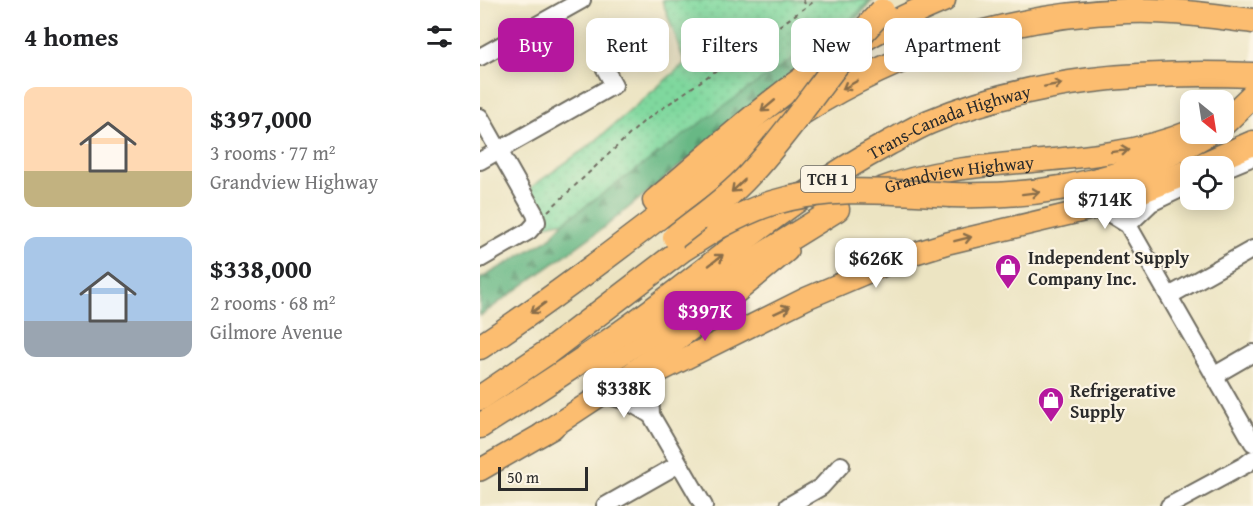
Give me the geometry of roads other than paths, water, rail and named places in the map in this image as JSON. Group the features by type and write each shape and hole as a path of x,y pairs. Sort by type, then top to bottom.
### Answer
{"highway":[{"path":"585,273 634,218 806,77 838,54 944,0"},
{"path":"480,382 578,312 748,177 859,35 888,5"},
{"path":"480,347 585,273 783,125 855,81 905,58 960,38 1019,23 1077,14 1128,11 1187,12 1253,21"},
{"name":"Trans-Canada Highway","path":"480,426 612,340 750,233 811,191 862,158 928,122 993,99 1053,84 1116,77 1253,75"},
{"path":"1234,111 1253,94"},
{"path":"1222,156 1253,142"},
{"path":"480,398 548,352 683,249 718,227 771,203 823,192 863,190 987,196 1021,194 1087,183 1146,164 1188,144"},
{"path":"1099,207 1180,176"},
{"path":"480,432 611,360 758,258 837,209"}],"main road":[{"name":"Grandview Highway","path":"543,434 698,324 837,209 860,197 884,187 956,168 1128,150 1180,135"},
{"path":"480,470 610,396 807,298 906,256 948,243 1099,207"}],"street":[{"path":"480,57 582,0"},
{"path":"480,160 614,86 607,72"},
{"path":"480,117 535,214 541,217 529,231 480,259"},
{"path":"1234,165 1253,157"},
{"path":"1128,225 1151,203 1180,189"},
{"path":"1099,207 1128,225 1253,442"},
{"path":"1169,296 1253,249"},
{"path":"1215,375 1253,353"},
{"path":"654,373 650,390 651,415 704,506"},
{"path":"610,396 629,402 651,415"},
{"path":"1168,506 1253,459"},
{"path":"605,506 680,464"},
{"path":"788,506 821,487 841,465"}],"place":[{"name":"Independent Supply Company Inc.","path":"1008,290"},
{"name":"Refrigerative Supply","path":"1051,423"}]}
